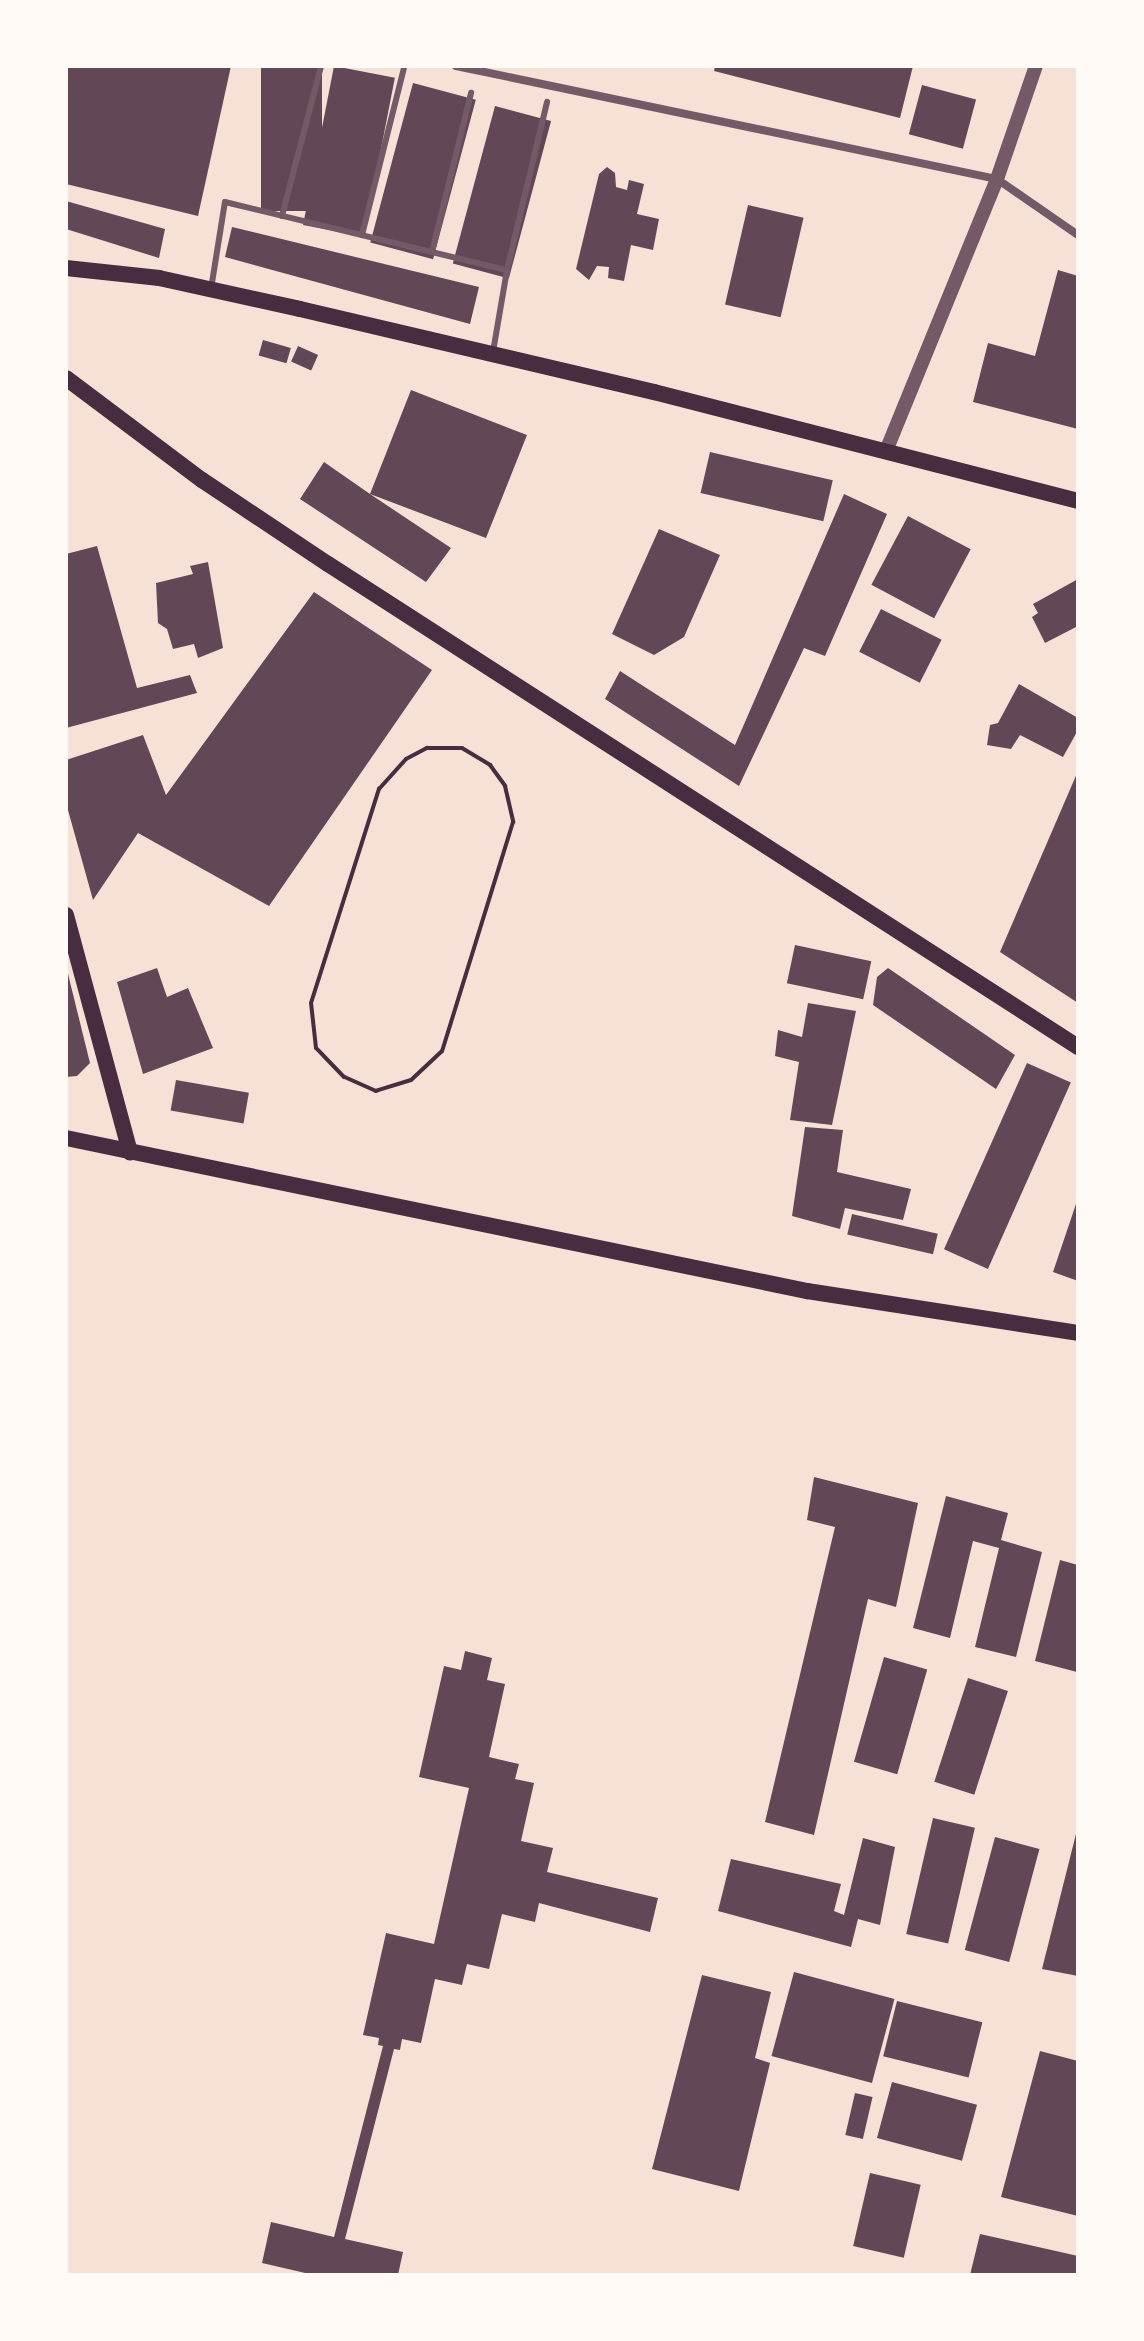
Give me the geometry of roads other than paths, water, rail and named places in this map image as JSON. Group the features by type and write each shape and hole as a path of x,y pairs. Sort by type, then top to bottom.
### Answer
{"main road":[{"path":"66,268 211,289 886,451 1078,501"},
{"path":"66,378 328,564 1078,1047"},
{"path":"66,385 90,397"},
{"path":"66,915 130,1153"},
{"path":"66,1138 807,1291 1078,1333"}],"street":[{"path":"456,66 997,179 1078,235"},
{"path":"886,451 997,179 1036,66"}],"lane":[{"path":"282,216 321,66"},
{"path":"362,235 404,68"},
{"path":"432,252 471,93"},
{"path":"492,355 507,270 547,102"},
{"path":"211,289 225,202 507,270"}]}
